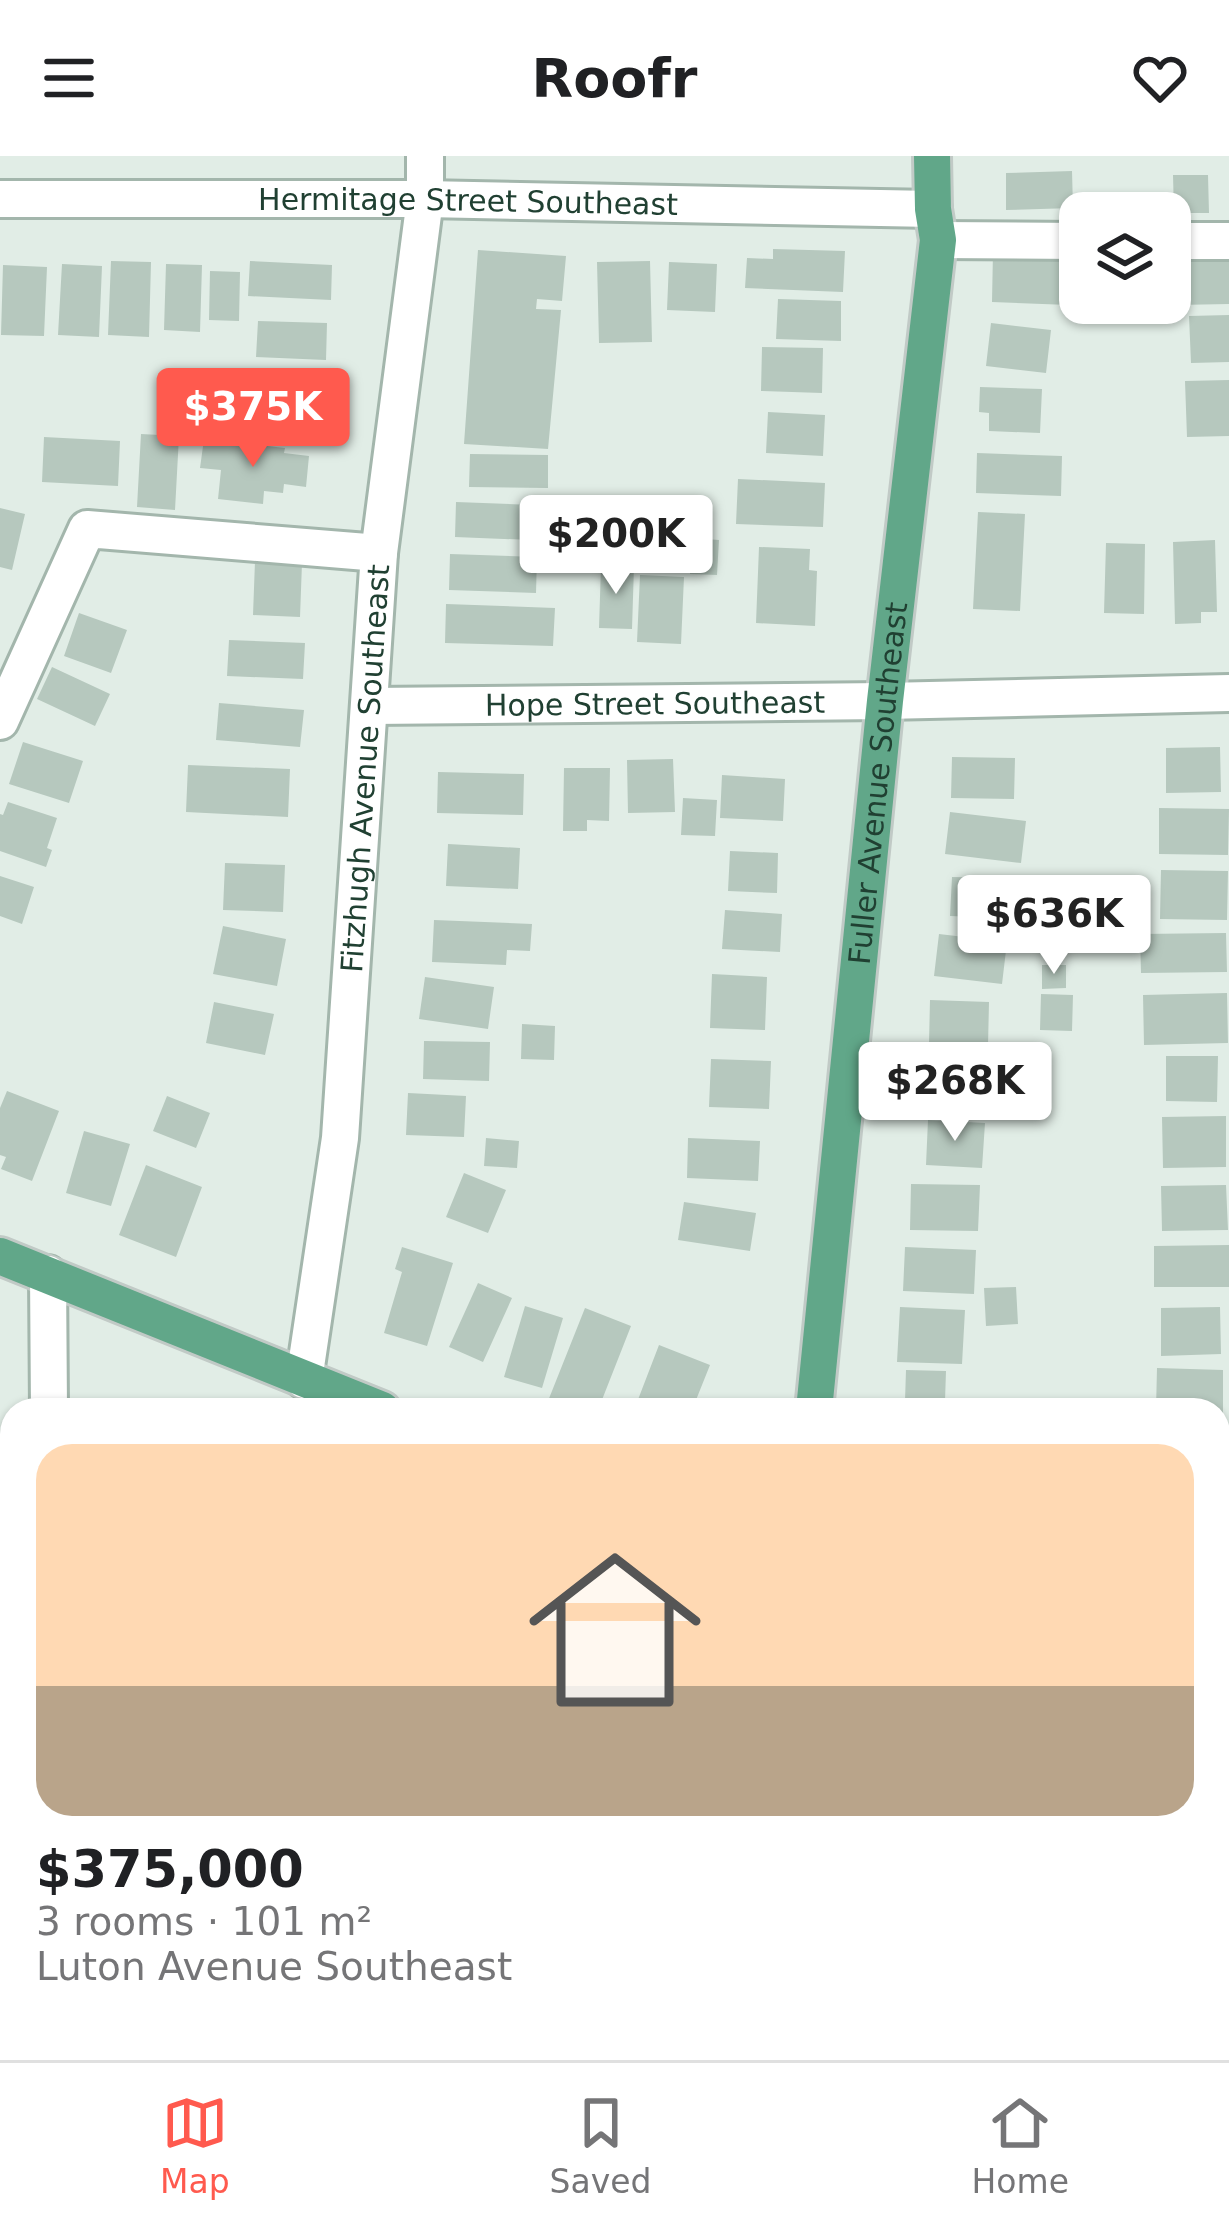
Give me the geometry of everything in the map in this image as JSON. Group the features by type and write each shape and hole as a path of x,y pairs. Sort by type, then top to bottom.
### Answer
{"main road":[{"name":"Fuller Avenue Southeast","path":"815,1398 935,225 932,156"},
{"path":"0,1256 349,1398"}],"street":[{"name":"Fitzhugh Avenue Southeast","path":"304,1380 340,1138 379,554 425,199 424,156"},
{"name":"Hermitage Street Southeast","path":"0,199 425,199 935,225 1059,239"},
{"path":"1191,241 1229,241"},
{"path":"0,721 87,529 379,554"},
{"name":"Hope Street Southeast","path":"370,706 1229,693"},
{"path":"48,1274 49,1398"}],"building":[{"path":"1072,171 1073,192 1059,192 1059,208 1006,210 1006,173"},
{"path":"1173,175 1208,175 1209,213 1191,213 1191,192 1173,192"},
{"path":"773,249 845,251 843,292 745,288 747,258 773,259"},
{"path":"478,250 566,256 562,301 537,299 536,309 561,310 548,449 464,444"},
{"path":"993,252 1059,254 1059,305 992,302"},
{"path":"1229,257 1229,304 1191,305 1191,258"},
{"path":"111,261 151,262 149,337 108,335"},
{"path":"250,261 332,265 331,300 248,296"},
{"path":"650,261 652,342 599,343 597,262"},
{"path":"669,262 717,264 715,312 667,310"},
{"path":"62,264 102,266 99,337 58,335"},
{"path":"166,264 202,265 200,332 164,330"},
{"path":"3,265 47,267 44,336 1,335"},
{"path":"210,271 240,272 239,321 209,320"},
{"path":"778,299 841,301 841,341 776,339"},
{"path":"1229,315 1229,362 1191,363 1191,316"},
{"path":"258,321 327,323 326,360 256,357"},
{"path":"991,323 1051,330 1046,373 986,366"},
{"path":"762,347 823,348 822,393 761,391"},
{"path":"199,372 228,372 227,403 199,403"},
{"path":"1229,380 1229,436 1187,437 1185,381"},
{"path":"251,381 332,384 331,420 250,418"},
{"path":"980,387 1042,389 1040,433 989,431 989,413 979,412"},
{"path":"768,412 825,415 823,456 766,453"},
{"path":"141,434 179,436 175,510 137,507"},
{"path":"44,437 120,441 118,486 42,482"},
{"path":"204,439 285,448 284,453 309,456 306,487 284,484 283,493 264,491 263,504 218,499 221,470 200,468"},
{"path":"977,453 1062,456 1061,496 976,493"},
{"path":"470,454 548,455 548,488 469,487"},
{"path":"738,479 825,483 823,527 736,524"},
{"path":"456,502 533,505 532,540 455,537"},
{"path":"0,508 25,514 12,570 0,567"},
{"path":"978,512 1025,514 1020,611 973,609"},
{"path":"691,538 719,540 717,575 690,574"},
{"path":"1215,540 1217,612 1201,612 1201,623 1175,624 1173,542"},
{"path":"1106,543 1145,544 1144,614 1104,613"},
{"path":"759,547 810,549 809,570 817,571 815,626 756,623"},
{"path":"450,554 537,557 536,593 449,590"},
{"path":"255,561 302,563 300,617 253,615"},
{"path":"601,565 634,566 632,629 599,628"},
{"path":"640,575 684,577 681,644 637,642"},
{"path":"446,604 555,608 553,646 445,643"},
{"path":"79,613 127,630 111,673 64,656"},
{"path":"229,640 305,643 303,679 227,676"},
{"path":"52,667 110,694 95,726 37,699"},
{"path":"219,703 304,710 300,747 216,740"},
{"path":"23,742 83,761 69,803 9,784"},
{"path":"1220,747 1221,792 1166,793 1166,748"},
{"path":"952,757 1015,758 1014,799 951,798"},
{"path":"673,759 675,812 628,813 627,760"},
{"path":"188,765 290,769 288,817 186,812"},
{"path":"564,768 610,768 609,821 587,820 587,831 563,831"},
{"path":"438,772 524,774 523,815 437,813"},
{"path":"722,775 785,779 783,821 720,818"},
{"path":"683,798 717,800 715,836 681,835"},
{"path":"8,802 57,818 46,867 0,851 0,814"},
{"path":"1159,808 1229,809 1228,855 1159,854"},
{"path":"950,812 1026,821 1021,863 945,854"},
{"path":"448,844 520,848 518,889 446,886"},
{"path":"730,851 778,853 777,893 728,891"},
{"path":"225,863 285,865 283,912 223,910"},
{"path":"1161,870 1228,871 1227,920 1160,919"},
{"path":"0,876 34,887 22,924 0,916"},
{"path":"952,877 1005,878 1003,918 950,916"},
{"path":"725,910 782,914 780,952 722,949"},
{"path":"434,920 532,924 530,951 507,950 506,965 432,962"},
{"path":"223,926 286,939 277,986 213,974"},
{"path":"1226,933 1227,972 1141,973 1140,934"},
{"path":"939,934 1007,942 1002,984 934,976"},
{"path":"1042,965 1066,965 1066,988 1042,989"},
{"path":"712,974 767,977 765,1030 710,1028"},
{"path":"425,977 494,987 488,1029 419,1019"},
{"path":"1227,993 1228,1043 1144,1045 1143,995"},
{"path":"1041,994 1073,995 1072,1031 1040,1030"},
{"path":"930,1000 989,1002 988,1046 929,1044"},
{"path":"214,1002 274,1014 265,1055 206,1043"},
{"path":"522,1024 555,1026 554,1060 521,1059"},
{"path":"424,1041 490,1042 489,1081 423,1079"},
{"path":"1166,1056 1218,1056 1217,1102 1166,1101"},
{"path":"929,1058 993,1060 992,1094 928,1093"},
{"path":"711,1059 771,1061 769,1109 709,1107"},
{"path":"7,1091 59,1111 32,1181 1,1169 6,1157 0,1155 0,1108"},
{"path":"408,1093 466,1096 464,1137 406,1135"},
{"path":"167,1096 210,1113 196,1148 153,1131"},
{"path":"1226,1116 1226,1167 1163,1168 1162,1117"},
{"path":"928,1120 985,1123 982,1168 926,1165"},
{"path":"84,1131 130,1144 111,1206 66,1193"},
{"path":"486,1138 519,1141 517,1168 484,1166"},
{"path":"688,1138 760,1141 758,1181 687,1178"},
{"path":"146,1165 202,1187 176,1257 119,1235"},
{"path":"464,1173 506,1190 488,1233 446,1217"},
{"path":"911,1184 980,1185 978,1231 910,1230"},
{"path":"1226,1185 1228,1230 1162,1231 1161,1186"},
{"path":"684,1202 756,1213 750,1251 678,1240"},
{"path":"1229,1245 1229,1287 1154,1287 1154,1246"},
{"path":"402,1247 453,1263 427,1346 384,1333 402,1272 395,1269"},
{"path":"905,1247 976,1250 974,1294 903,1291"},
{"path":"478,1283 512,1298 483,1362 449,1347"},
{"path":"1016,1287 1018,1324 986,1326 984,1288"},
{"path":"525,1306 563,1318 542,1388 504,1377"},
{"path":"900,1307 965,1310 962,1364 897,1362"},
{"path":"1220,1307 1221,1354 1161,1356 1161,1308"},
{"path":"585,1308 631,1326 603,1398 549,1398"},
{"path":"659,1345 710,1365 697,1398 639,1398"},
{"path":"1157,1368 1223,1370 1223,1398 1156,1398"},
{"path":"906,1370 946,1371 945,1398 905,1398"}]}
